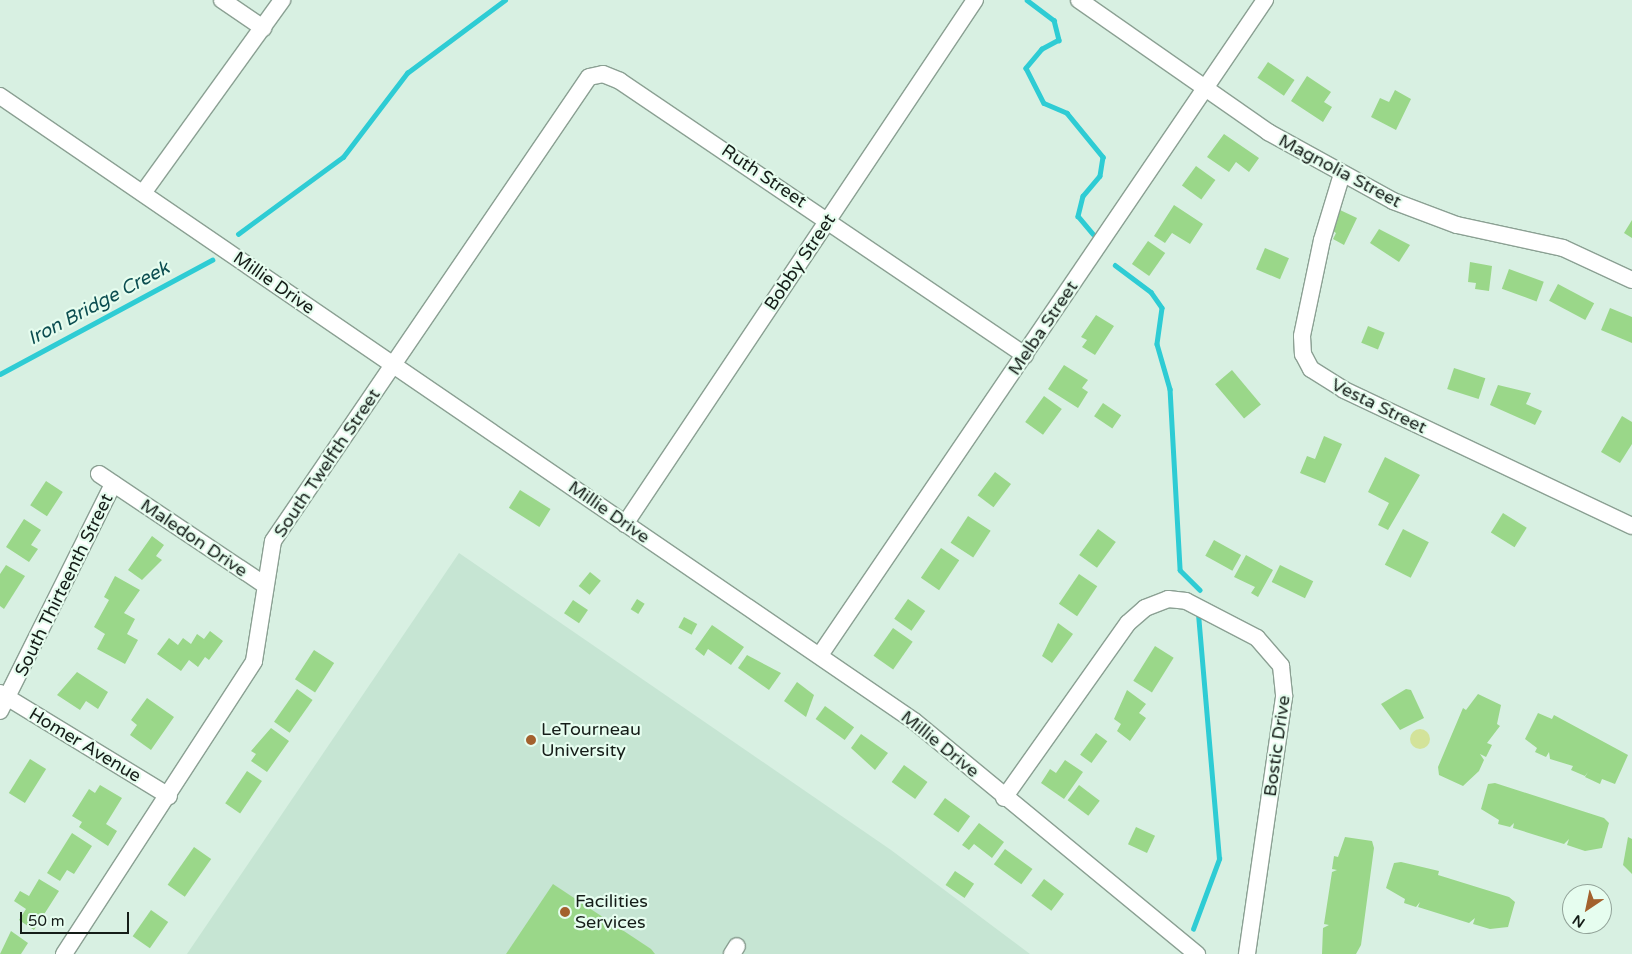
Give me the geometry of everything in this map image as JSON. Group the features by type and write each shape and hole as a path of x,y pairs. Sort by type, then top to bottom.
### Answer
{"street":[{"path":"222,0 263,28"},
{"path":"143,193 282,0"},
{"name":"Bobby Street","path":"626,524 975,0"},
{"name":"Magnolia Street","path":"1079,0 1203,89 1342,174 1424,215 1550,244 1632,280"},
{"name":"Melba Street","path":"820,655 1265,0"},
{"name":"Ruth Street","path":"598,74 620,81 829,220 1025,355"},
{"name":"South Twelfth Street","path":"64,954 169,796 254,661 273,542 580,86 598,74"},
{"name":"Millie Drive","path":"0,96 393,366 820,655 926,730 1004,798 1197,954"},
{"name":"Vesta Street","path":"1342,174 1322,240 1302,336 1303,354 1311,369 1344,390 1632,526"},
{"name":"Maledon Drive","path":"98,474 265,585"},
{"name":"South Thirteenth Street","path":"3,701 113,484"},
{"name":"Bostic Drive","path":"1004,798 1128,623 1145,608 1168,599 1186,600 1257,638 1281,666 1284,697 1247,954"},
{"name":"Homer Avenue","path":"3,701 169,796"}],"shaded area":[{"name":"LeTourneau University","path":"459,553 891,850 1030,954 187,954"}],"green space":[{"path":"1420,729 1427,732 1430,739 1427,746 1420,749 1413,746 1410,739 1413,732"}],"building":[{"path":"1268,62 1295,80 1284,96 1257,78"},
{"path":"1307,76 1331,92 1324,102 1332,107 1323,122 1291,101"},
{"path":"1395,90 1411,99 1396,130 1371,117 1380,98 1389,102"},
{"path":"1224,134 1259,158 1249,172 1236,162 1229,172 1207,157"},
{"path":"1196,166 1215,180 1201,200 1182,185"},
{"path":"1174,205 1203,224 1190,244 1172,233 1165,243 1154,236"},
{"path":"1340,210 1357,218 1344,245 1333,239 1336,233 1331,230"},
{"path":"1632,220 1632,238 1624,233"},
{"path":"1379,229 1410,245 1399,262 1370,243"},
{"path":"1148,241 1165,253 1149,276 1132,264"},
{"path":"1265,248 1289,258 1280,279 1256,269"},
{"path":"1470,262 1492,266 1489,291 1475,289 1476,283 1468,282"},
{"path":"1509,269 1544,282 1537,301 1502,289"},
{"path":"1558,284 1594,303 1585,320 1549,301"},
{"path":"1610,308 1632,317 1632,343 1601,330"},
{"path":"1096,315 1114,326 1095,355 1082,347 1087,340 1081,337"},
{"path":"1368,326 1385,333 1378,349 1361,343"},
{"path":"1064,365 1088,380 1082,388 1088,392 1078,408 1048,389"},
{"path":"1454,368 1485,378 1479,399 1447,389"},
{"path":"1232,370 1261,404 1244,419 1215,384"},
{"path":"1498,385 1531,393 1526,404 1542,411 1535,425 1490,405"},
{"path":"1044,396 1062,409 1043,435 1025,422"},
{"path":"1103,403 1121,415 1112,429 1094,416"},
{"path":"1622,416 1632,422 1632,444 1620,463 1601,452"},
{"path":"1324,436 1342,444 1325,483 1300,473 1307,456 1315,459"},
{"path":"1385,457 1420,475 1388,530 1378,525 1389,503 1368,492"},
{"path":"995,472 1011,484 994,507 978,495"},
{"path":"46,481 63,492 47,516 30,505"},
{"path":"520,490 551,509 539,527 509,508"},
{"path":"1503,513 1527,528 1515,547 1491,533"},
{"path":"968,516 991,531 973,558 951,543"},
{"path":"24,519 41,530 31,545 38,549 29,562 6,547"},
{"path":"1098,529 1116,542 1097,568 1079,555"},
{"path":"1403,529 1429,542 1411,578 1385,565"},
{"path":"152,536 164,545 156,556 162,560 142,580 128,570"},
{"path":"1214,540 1241,555 1232,571 1205,556"},
{"path":"941,548 959,560 939,590 921,578"},
{"path":"1246,555 1273,570 1258,597 1251,593 1255,587 1234,577"},
{"path":"6,565 25,576 4,609 0,606 0,574"},
{"path":"1280,565 1313,581 1305,598 1272,582"},
{"path":"590,572 601,581 590,595 579,586"},
{"path":"1079,574 1097,586 1077,616 1059,604"},
{"path":"115,576 140,590 124,613 135,619 127,634 138,640 125,664 97,649 105,634 94,627 109,600 104,597"},
{"path":"637,599 645,604 638,614 631,609"},
{"path":"908,599 925,611 911,631 894,619"},
{"path":"573,600 588,610 579,623 564,613"},
{"path":"684,617 697,624 692,635 678,628"},
{"path":"1058,623 1073,634 1052,663 1042,656"},
{"path":"712,625 744,647 731,665 708,649 704,656 695,649"},
{"path":"893,628 913,642 893,670 873,656"},
{"path":"210,631 223,641 209,660 205,657 198,667 189,660 181,671 157,654 169,638 178,645 183,638 191,644 197,634 204,639"},
{"path":"1155,646 1174,658 1152,692 1133,681"},
{"path":"314,650 334,663 315,692 295,679"},
{"path":"747,655 781,673 769,690 738,668"},
{"path":"77,672 108,692 98,709 86,701 80,710 57,695"},
{"path":"797,682 814,695 806,717 784,701"},
{"path":"297,689 313,700 290,733 274,722"},
{"path":"1406,689 1411,690 1424,718 1400,730 1381,704"},
{"path":"1127,690 1146,704 1139,713 1146,718 1130,741 1117,731 1121,724 1114,719"},
{"path":"1478,694 1501,705 1497,724 1500,726 1487,743 1492,745 1486,757 1480,754 1484,760 1479,771 1463,786 1439,775 1438,767 1463,708 1466,710"},
{"path":"147,698 174,717 151,750 130,735 137,725 131,720"},
{"path":"825,706 854,727 845,740 816,719"},
{"path":"1538,713 1552,719 1554,715 1628,755 1615,784 1602,779 1600,784 1585,777 1588,772 1585,776 1571,770 1573,766 1550,759 1549,752 1546,757 1535,752 1537,748 1525,739"},
{"path":"271,728 289,741 267,772 251,761 256,754 251,751"},
{"path":"1096,733 1107,741 1091,763 1080,755"},
{"path":"861,734 888,753 875,770 851,748"},
{"path":"30,759 46,769 25,803 9,793"},
{"path":"1065,760 1083,772 1064,799 1041,783 1050,769 1056,773"},
{"path":"904,765 927,782 915,799 892,782"},
{"path":"247,771 262,781 240,813 225,803"},
{"path":"1495,783 1604,818 1609,823 1602,848 1585,851 1567,845 1569,839 1564,844 1513,828 1514,823 1510,827 1498,824 1499,820 1481,809 1488,784"},
{"path":"100,785 122,798 106,824 117,831 108,846 79,827 82,822 72,816 89,789 95,793"},
{"path":"1079,785 1100,801 1088,816 1068,800"},
{"path":"945,798 970,816 958,832 933,814"},
{"path":"979,823 1004,842 992,858 974,844 969,850 962,845"},
{"path":"1136,827 1155,836 1147,853 1128,844"},
{"path":"72,833 92,846 74,874 67,870 60,881 47,873"},
{"path":"1345,837 1372,841 1374,848 1361,945 1356,954 1322,954 1323,928 1329,925 1324,924 1332,872 1337,870 1332,869 1334,856 1338,857"},
{"path":"1628,837 1632,839 1632,874 1623,865"},
{"path":"194,847 211,859 185,897 168,885"},
{"path":"1005,849 1033,869 1021,884 994,864"},
{"path":"1401,862 1439,871 1438,875 1509,897 1515,902 1508,927 1490,929 1473,924 1475,918 1469,923 1418,907 1420,902 1416,907 1404,903 1405,899 1386,888 1394,863"},
{"path":"955,871 974,884 965,898 945,885"},
{"path":"39,879 59,891 34,930 19,920 26,909 14,901 20,891 29,896"},
{"path":"1044,879 1064,894 1051,911 1031,896"},
{"name":"Facilities Services","path":"553,884 651,949 655,954 506,954"},
{"path":"151,910 168,922 150,948 133,936"},
{"path":"11,931 28,943 21,954 0,954"}],"waterway":[{"name":"Iron Bridge Creek","path":"238,234 343,157 407,73 505,0"},
{"path":"1027,0 1054,20 1059,40 1042,49 1026,68 1044,103 1067,113 1103,157 1100,176 1083,196 1078,216 1093,234"},
{"name":"Iron Bridge Creek","path":"0,374 212,260"},
{"path":"1115,265 1151,292 1162,308 1157,344 1170,389 1180,570 1200,590"},
{"path":"1193,929 1219,859 1198,615"}],"place":[{"name":"LeTourneau University","path":"531,740"},
{"name":"Facilities Services","path":"565,912"}]}
